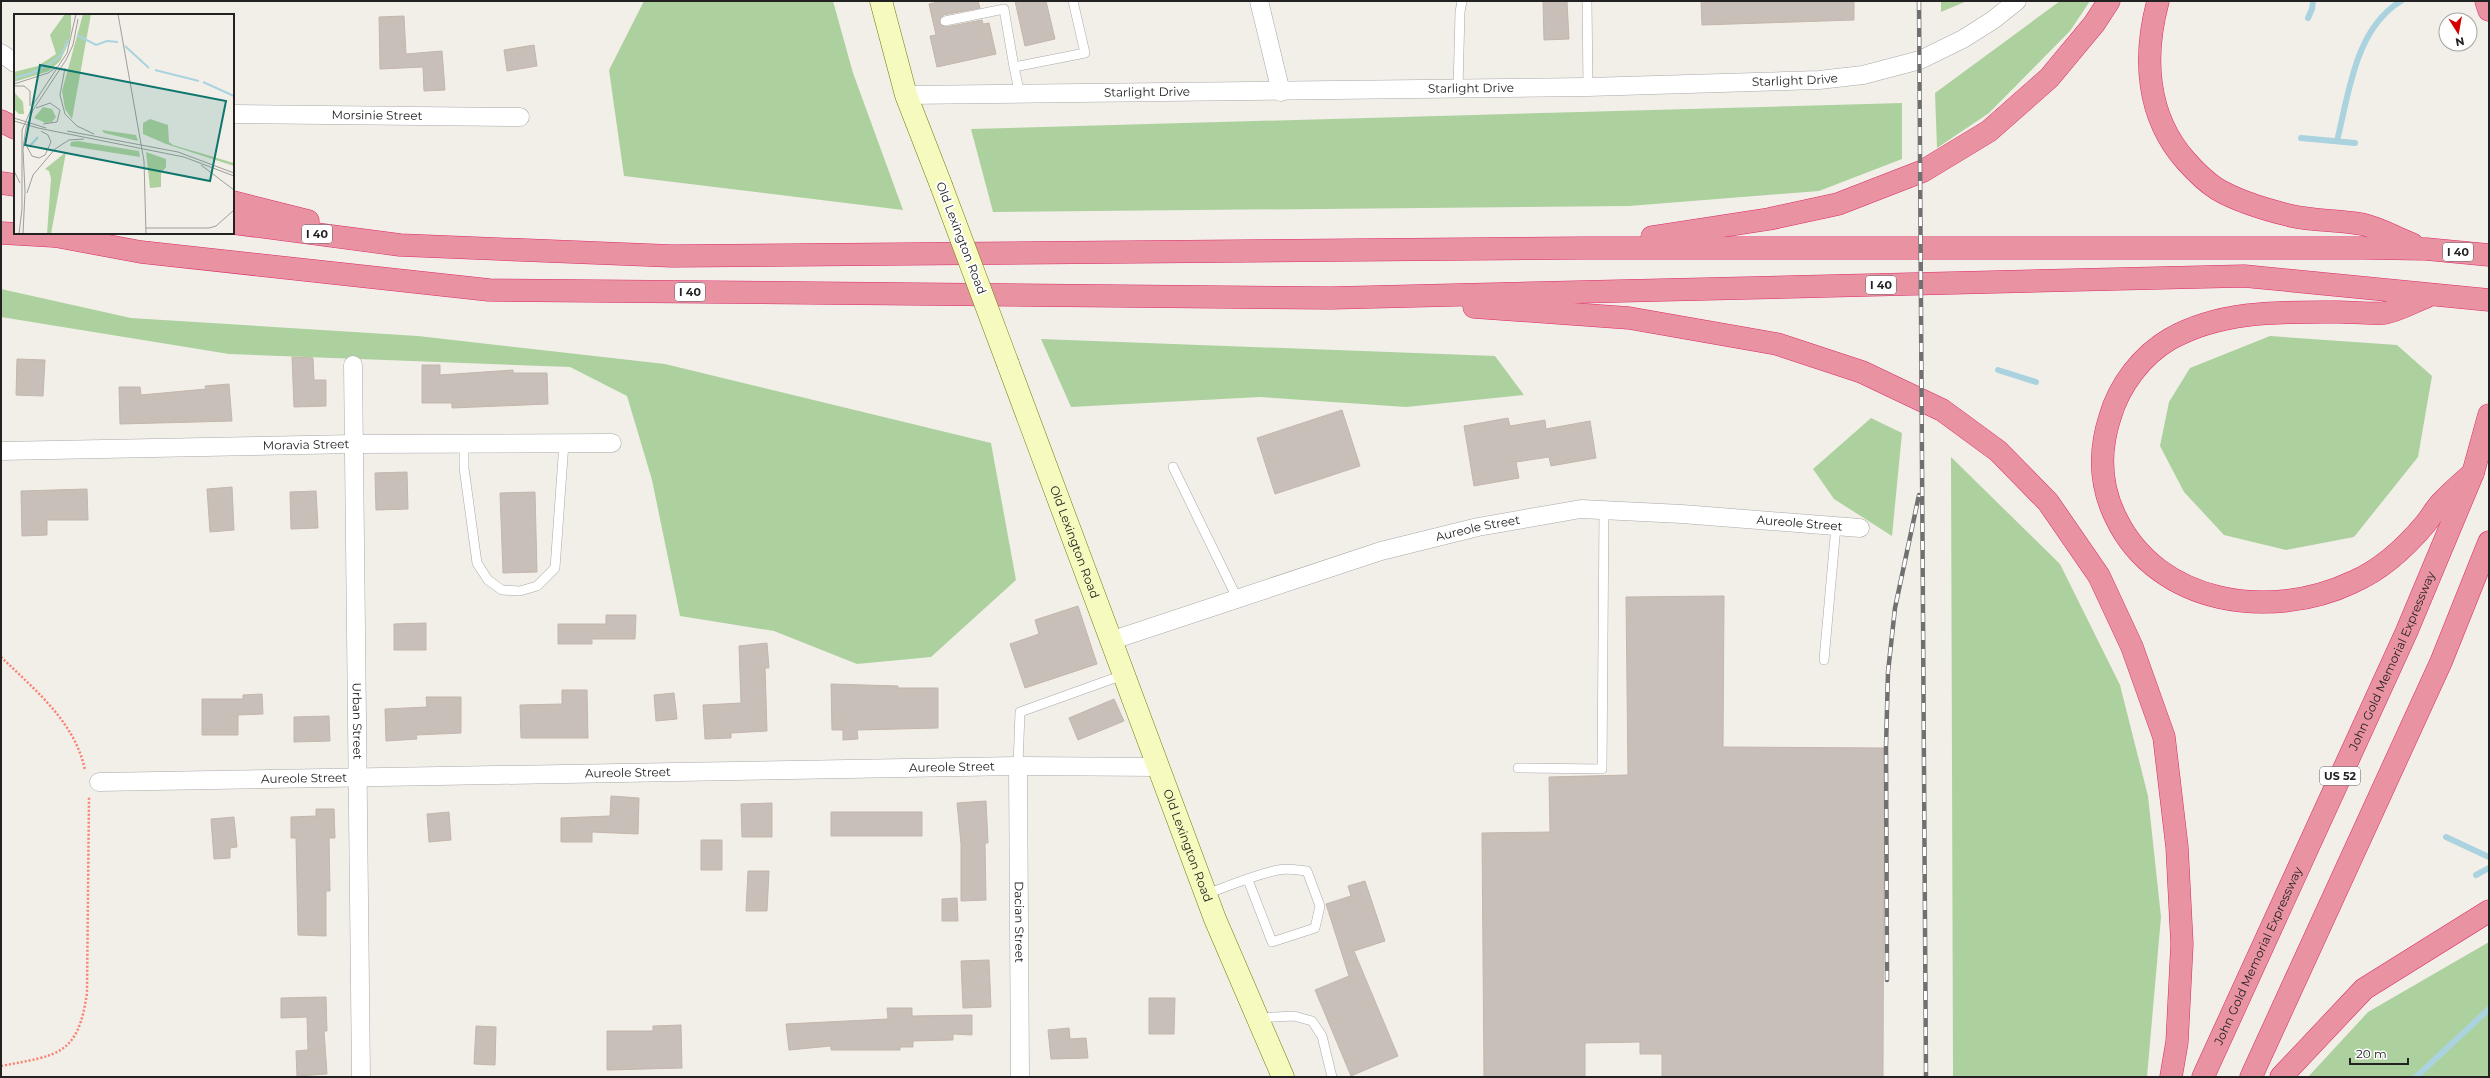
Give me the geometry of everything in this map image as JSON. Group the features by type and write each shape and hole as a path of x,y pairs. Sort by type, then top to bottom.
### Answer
{"highway":[{"path":"1582,248 1769,219 1838,204 1923,171 1989,131 2049,78 2094,24 2109,1"},
{"path":"2158,1 2149,52 2149,78 2154,105 2164,129 2178,152 2195,172 2216,189 2258,206 2292,216 2362,224 2426,250"},
{"path":"2486,1 2489,10"},
{"path":"1,121 14,128"},
{"path":"1,183 14,185"},
{"path":"234,202 400,245"},
{"name":"I 40","path":"234,223 400,245 672,256 1582,248 2348,248 2426,250 2489,255"},
{"path":"1,225 14,228"},
{"path":"1,233 14,233"},
{"name":"I 40","path":"46,234 141,252 489,290 1331,298 2244,276 2489,300"},
{"path":"2431,295 2385,313 2279,312 2236,316 2198,327 2169,340 2142,361 2131,375 2114,403 2104,441 2103,482 2113,512 2126,537 2146,560 2168,577 2186,587 2217,597 2241,602 2267,603 2324,594 2353,583 2379,568 2406,546 2441,502 2473,473"},
{"path":"1331,298 1629,318 1777,344 1862,372 1942,410 1998,451 2048,502 2099,576 2132,647 2164,737 2177,847 2182,944 2177,1042 2171,1077"},
{"name":"John Gold Memorial Expressway","path":"2203,1077 2406,633 2473,473 2489,415"},
{"path":"2251,1077 2441,662 2489,542"},
{"path":"2281,1077 2364,989 2489,911"}],"main road":[{"name":"Old Lexington Road","path":"881,1 906,95 1206,894 1283,1077"}],"street":[{"path":"1259,1 1281,92"},
{"name":"Starlight Drive","path":"906,95 1281,92 1588,87 1811,80 1863,75 1920,60 1963,39 1993,20 2017,1"},
{"path":"1,54 14,62"},
{"name":"Morsinie Street","path":"234,114 520,117"},
{"name":"Urban Street","path":"353,365 361,1077"},
{"name":"Moravia Street","path":"1,451 354,444 612,443"},
{"name":"Aureole Street","path":"1110,641 1238,600 1381,551 1470,529 1581,509 1682,514 1860,528"},
{"name":"Aureole Street","path":"91,784 357,777 1018,766 1158,767"},
{"name":"Dacian Street","path":"1018,766 1020,1077"}],"lane":[{"path":"1014,67 1085,53 1073,1"},
{"path":"1458,89 1460,12 1462,1"},
{"path":"1587,1 1588,87"},
{"path":"945,21 1004,9 1020,95"},
{"path":"464,443 464,468 477,562 488,580 502,590 520,592 537,586 555,568 564,443"},
{"path":"1173,467 1238,600"},
{"path":"1518,768 1602,769 1604,510"},
{"path":"1824,660 1836,526"},
{"path":"1018,766 1020,712 1123,675"},
{"path":"1206,894 1279,869 1306,870 1320,906 1315,928 1272,942 1248,880"},
{"path":"1258,1018 1294,1016 1312,1021 1322,1036 1332,1077"}],"path":[{"path":"1,657 60,717 74,737 91,784 87,985 83,1020 70,1044 59,1052 43,1058 1,1066"}],"green space":[{"path":"644,1 833,1 853,73 903,210 624,176 609,70"},
{"path":"1941,1 1967,1 1941,12"},
{"path":"2060,1 2090,1 2070,31 1989,113 1937,148 1935,93"},
{"path":"1902,103 1902,159 1819,191 1629,206 993,212 971,129"},
{"path":"1,289 131,318 418,336 665,364 991,443 1016,580 931,657 857,664 774,631 680,616 652,480 627,396 570,367 229,354 1,317"},
{"path":"2270,336 2397,345 2432,376 2418,457 2354,537 2286,550 2224,535 2184,492 2160,446 2169,402 2190,368"},
{"path":"1041,339 1495,356 1524,395 1406,407 1260,397 1071,407"},
{"path":"1871,418 1902,433 1892,536 1834,499 1813,469"},
{"path":"1951,457 2060,564 2120,685 2148,796 2161,917 2147,1077 1953,1077"},
{"path":"2489,942 2489,1077 2308,1077 2368,1012"}],"building":[{"path":"943,1 978,1 980,8 943,15 939,23 946,27 982,20 983,24 989,23 996,54 937,67 930,36 936,35 929,4"},
{"path":"1015,1 1046,1 1055,39 1025,46"},
{"path":"1543,1 1567,1 1569,39 1544,40"},
{"path":"1701,1 1854,1 1854,20 1702,25"},
{"path":"404,16 406,54 442,51 445,90 424,91 423,67 380,69 379,17"},
{"path":"534,45 537,66 507,71 504,50"},
{"path":"292,357 313,358 314,380 326,380 326,406 294,407"},
{"path":"17,359 45,360 43,396 16,395"},
{"path":"422,365 440,365 440,375 513,370 513,373 547,373 548,404 452,408 452,403 422,403"},
{"path":"229,384 232,421 120,424 119,387 140,387 141,395 206,389 205,386"},
{"path":"1342,410 1360,466 1275,494 1257,438"},
{"path":"1508,418 1510,426 1545,420 1546,429 1590,421 1596,458 1551,466 1549,457 1516,462 1519,478 1474,486 1464,426"},
{"path":"407,472 408,509 376,510 375,473"},
{"path":"232,487 234,530 210,532 207,489"},
{"path":"87,489 88,520 47,520 47,535 22,536 21,491"},
{"path":"316,491 318,528 291,529 290,492"},
{"path":"535,492 537,572 503,573 500,493"},
{"path":"1724,596 1723,747 1884,748 1883,1077 1662,1077 1662,1054 1640,1054 1640,1042 1585,1043 1585,1077 1484,1077 1482,833 1550,832 1549,777 1628,775 1626,597"},
{"path":"1078,606 1097,664 1025,688 1010,644 1039,634 1035,620"},
{"path":"606,615 636,615 635,639 592,639 592,644 558,644 558,624 606,624"},
{"path":"426,623 426,650 394,650 394,624"},
{"path":"767,643 769,668 765,668 767,731 731,733 731,738 705,739 703,705 741,703 739,646"},
{"path":"831,684 898,686 898,688 938,688 938,728 857,730 858,739 843,740 843,730 832,730"},
{"path":"562,690 587,690 588,738 521,738 520,705 562,704"},
{"path":"674,693 677,719 656,721 654,695"},
{"path":"262,694 263,714 238,715 238,735 202,735 202,699 243,699 243,695"},
{"path":"426,697 461,697 461,733 416,735 417,739 386,741 385,709 427,707"},
{"path":"1114,699 1124,721 1078,740 1069,718"},
{"path":"329,716 330,741 294,742 294,717"},
{"path":"611,796 639,798 638,834 592,832 592,842 561,842 561,818 610,816"},
{"path":"986,801 988,843 985,843 986,900 961,901 961,844 957,803"},
{"path":"772,803 772,837 742,837 741,804"},
{"path":"316,809 334,809 335,838 329,838 330,891 326,891 326,936 298,935 296,838 291,838 291,817 316,816"},
{"path":"449,812 451,840 429,842 427,814"},
{"path":"831,812 922,812 922,836 831,836"},
{"path":"234,817 237,847 230,848 230,858 214,859 211,819"},
{"path":"701,840 722,840 722,870 701,870"},
{"path":"748,871 769,871 767,911 746,911"},
{"path":"1365,881 1385,941 1354,951 1398,1056 1351,1076 1315,990 1349,976 1326,904 1351,896 1348,886"},
{"path":"957,898 958,921 942,921 942,899"},
{"path":"989,960 991,1007 963,1008 961,961"},
{"path":"326,997 327,1031 324,1031 327,1074 297,1076 296,1051 308,1050 307,1017 281,1018 281,998"},
{"path":"1149,998 1175,998 1174,1034 1149,1034"},
{"path":"887,1008 912,1008 912,1016 972,1015 972,1035 953,1034 953,1040 913,1041 913,1047 900,1047 900,1050 831,1050 831,1046 789,1050 786,1024 888,1019"},
{"path":"681,1025 682,1068 607,1070 607,1031 653,1031 653,1026"},
{"path":"476,1026 496,1027 495,1065 474,1064"},
{"path":"1069,1028 1070,1039 1086,1038 1088,1058 1051,1059 1048,1030"}],"waterway":[{"path":"2308,18 2312,9 2313,1"},
{"path":"2337,141 2350,83 2364,45 2373,28 2386,13 2401,1"},
{"path":"2301,138 2355,143"},
{"path":"1998,370 2036,382"},
{"path":"2446,837 2489,857"},
{"path":"2476,875 2489,868"},
{"path":"2416,1077 2489,1009"}],"railway":[{"path":"1919,1 1926,1077"},
{"path":"1887,980 1886,747 1888,672 1895,608 1919,495"}]}
